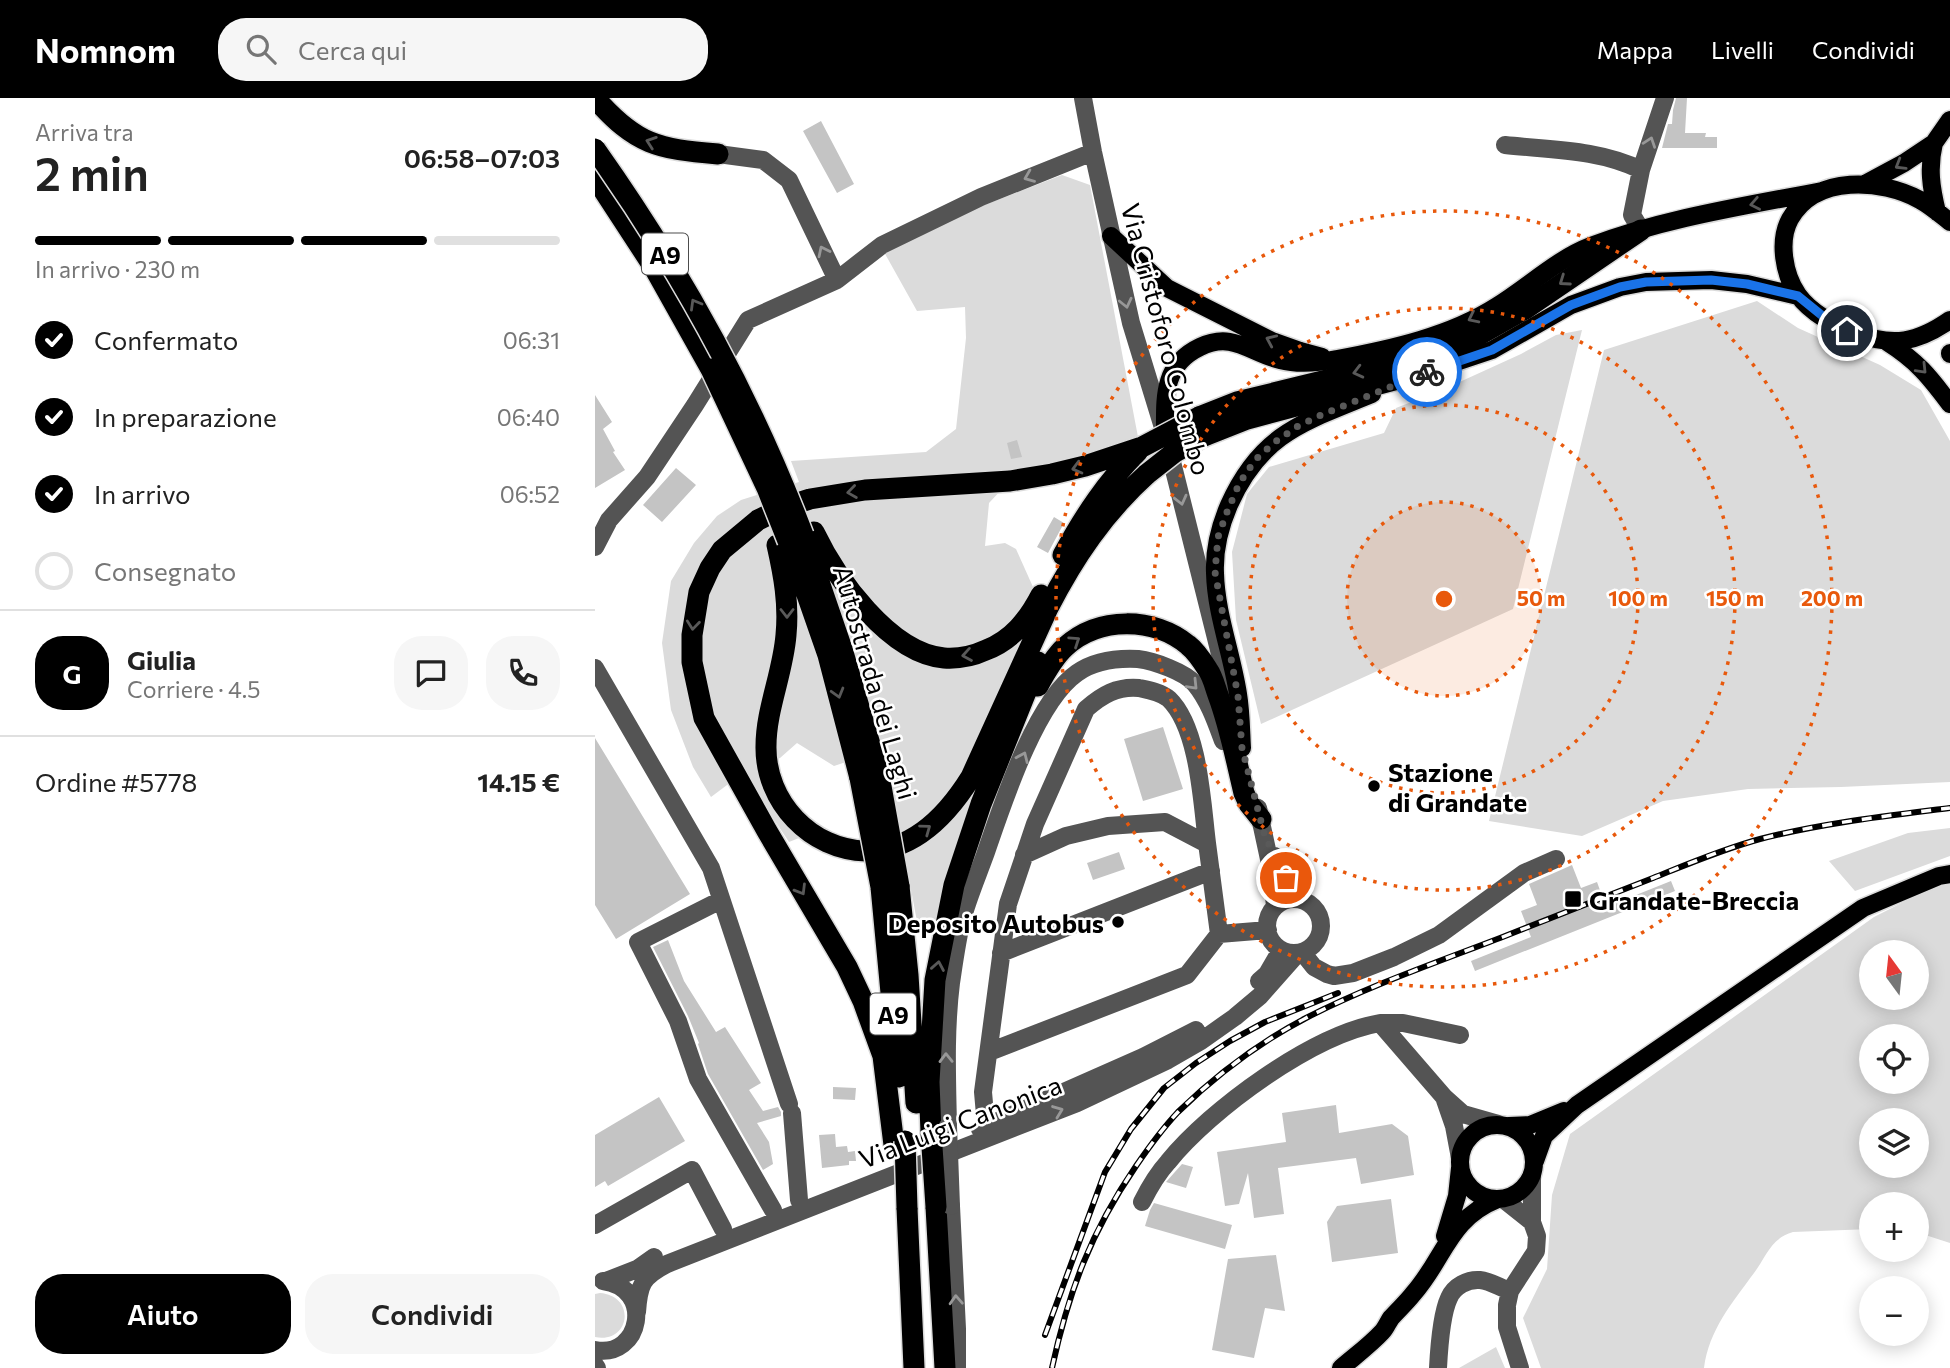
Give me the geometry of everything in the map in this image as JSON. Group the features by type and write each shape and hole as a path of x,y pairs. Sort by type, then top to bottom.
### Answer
{"highway":[{"path":"595,98 627,131 649,143 689,152 718,154"},
{"name":"Autostrada dei Laghi","path":"595,149 671,262 719,367"},
{"name":"Autostrada dei Laghi","path":"595,177 719,367 783,482 796,538 842,649 870,777 890,887 919,1136 936,1368"},
{"path":"1142,447 1109,481 1088,511 1024,622 1013,635 997,646 977,654 945,658 927,654 905,643 866,610 822,548 796,538 784,574 788,608 782,665 768,722 766,747 775,789 799,824 816,838 849,849 869,851 887,848 913,838 945,813 971,777 1048,608 1080,550 1127,492 1201,426 1237,402 1421,357 1477,336 1525,309 1641,230"},
{"path":"919,1136 847,967 767,831 705,718 692,662 692,635 699,592 710,568 722,550 758,520 782,508 810,499 865,490 1010,481 1052,474 1085,466 1201,426 1247,419 1428,371"},
{"path":"945,1368 923,1207 919,1136 929,1082 935,980 954,885 981,804 1047,642 1103,520"},
{"path":"981,804 991,793 1044,674 1065,647 1091,631 1123,623 1161,629 1189,646 1210,673 1226,716 1244,793 1263,828"},
{"name":"Autostrada dei Laghi","path":"912,1368 923,1207"}],"main road":[{"path":"1865,184 1934,143 1950,120"},
{"path":"1934,143 1929,168 1932,191 1944,217"},
{"path":"1165,434 1165,397 1169,377 1187,355 1201,346 1215,342 1240,343 1267,356 1296,363 1336,360 1393,347 1444,331 1495,307 1588,247 1685,219 1851,184 1898,190 1920,200 1944,217"},
{"path":"1798,296 1785,260 1784,241 1795,211 1822,191"},
{"path":"1111,236 1167,288 1272,341 1336,360"},
{"path":"1242,748 1238,696 1215,572 1218,537 1239,484 1255,460 1298,426 1428,371 1492,350 1571,305 1620,287 1646,282 1711,280 1747,284 1798,296 1830,322 1847,331 1887,342 1906,354 1925,370 1950,404"},
{"path":"1887,342 1922,336 1950,320"},
{"path":"1341,1368 1383,1331 1391,1317 1428,1275 1440,1252 1471,1212 1519,1192 1527,1184 1544,1136 1577,1105 1863,908 1939,876 1950,874"},
{"path":"1440,1252 1457,1196 1460,1163 1466,1141 1485,1127 1530,1125 1577,1105"},
{"path":"1504,1125 1525,1136 1532,1148 1533,1168"},
{"path":"1460,1163 1468,1185 1488,1197 1500,1199"},
{"path":"1330,1368 1376,1326 1391,1317"}],"street":[{"name":"Via Cristoforo Colombo","path":"1083,98 1131,323 1165,434 1263,828 1272,873 1275,907"},
{"path":"1641,230 1632,215 1641,170 1665,98"},
{"path":"1505,145 1604,155 1641,170"},
{"path":"595,547 609,520 654,467 748,320 837,281 882,245 981,197 1093,152"},
{"path":"718,154 764,160 789,180 837,281"},
{"path":"919,1136 946,1034 951,981 962,921 1013,778 1036,727 1055,694 1077,672 1097,663 1139,659 1168,667 1194,682 1212,711 1244,793"},
{"path":"595,668 711,868 791,1109 799,1200"},
{"path":"986,1126 983,1093 1008,904 1035,824 1086,709 1100,696 1115,690 1152,690 1168,698 1178,712 1197,761 1219,933 1187,975 989,1052"},
{"path":"1024,855 1066,836 1108,826 1165,822 1207,844"},
{"name":"Via Cristoforo Colombo","path":"1263,828 1298,899"},
{"path":"1299,949 1321,931 1320,919 1312,906 1298,899 1289,899 1275,907 1270,914 1268,930 1275,945 1299,949 1319,970 1334,976 1353,973 1394,957 1439,935 1524,873 1556,859"},
{"path":"1001,953 1211,871"},
{"path":"721,900 638,942 678,1021 698,1079 773,1210"},
{"path":"1219,933 1268,930"},
{"name":"Via Luigi Canonica","path":"600,1282 637,1269 661,1253 986,1126 1184,1038 1229,1010 1267,974 1299,949"},
{"name":"Via Luigi Canonica","path":"607,1368 632,1335 636,1324 640,1286 644,1278 667,1264 1077,1103 1168,1060 1201,1041 1260,996 1299,949"},
{"path":"1142,1202 1153,1182 1184,1143 1251,1087 1276,1070 1339,1036 1380,1023 1402,1023 1460,1035"},
{"path":"1380,1023 1444,1097 1463,1114 1504,1125"},
{"path":"1444,1097 1456,1133 1460,1163"},
{"path":"1520,1368 1507,1327 1507,1305 1510,1291 1536,1251 1537,1236 1532,1222 1533,1168"},
{"path":"595,1225 692,1170 723,1229"},
{"path":"1500,1199 1532,1222"},
{"path":"923,1207 957,1329 957,1368"},
{"path":"1438,1368 1444,1317 1449,1297 1457,1287 1478,1279 1510,1291"},
{"path":"600,1282 618,1285 627,1292 637,1312"},
{"path":"595,1350 612,1350 623,1344"}],"shaded area":[{"path":"1062,175 1090,185 1138,437 1070,459 1019,471 989,503 985,546 1005,543 1016,549 1033,587 1028,636 963,783 971,806 933,927 918,927 885,749 834,766 797,743 780,758 760,765 770,798 799,838 789,842 743,773 711,797 693,767 671,710 662,643 671,581 694,543 717,516 741,500 799,482 791,461 926,452 956,429 966,338 965,307 917,311 884,252 943,221"},
{"path":"1757,301 1798,328 1880,365 1921,390 1950,441 1950,782 1748,789 1663,801 1582,836 1489,821 1604,350"},
{"path":"1582,330 1513,609 1261,724 1236,620 1232,552 1247,494 1269,467 1384,433 1396,408 1521,354 1556,335"},
{"path":"1950,828 1950,856 1855,891 1829,861 1908,833"},
{"path":"1950,883 1950,1243 1929,1236 1929,1192 1859,1192 1859,1229 1793,1232 1774,1243 1716,1329 1704,1368 1541,1368 1523,1318 1547,1269 1552,1195 1570,1134 1874,917 1935,886"},
{"path":"595,1294 612,1296 620,1302 624,1310 622,1327 616,1334 607,1337 595,1337"},
{"path":"1496,1347 1505,1368 1459,1368"}],"building":[{"path":"1676,98 1687,98 1685,133 1706,133 1705,137 1717,137 1717,148 1662,148 1668,124 1672,124"},
{"path":"821,121 854,184 837,193 803,131"},
{"path":"595,395 612,422 603,429 625,470 595,488"},
{"path":"1017,440 1022,457 1011,459 1007,443"},
{"path":"676,468 696,485 662,522 643,505"},
{"path":"1054,517 1064,523 1048,553 1037,547"},
{"path":"1163,727 1183,789 1143,801 1124,739"},
{"path":"595,738 690,894 616,939 595,905"},
{"path":"1119,852 1125,869 1093,880 1087,863"},
{"path":"1572,865 1581,888 1597,882 1606,907 1671,881 1675,891 1475,971 1471,961 1531,937 1521,911 1537,905 1529,884"},
{"path":"668,940 684,981 716,1032 725,1027 761,1083 749,1090 763,1111 778,1107 781,1112 781,1116 757,1123 769,1142 773,1164 763,1170 708,1074 688,1016 653,947"},
{"path":"833,1087 856,1088 855,1100 833,1099"},
{"path":"659,1097 685,1141 608,1186 605,1181 595,1187 595,1135"},
{"path":"1336,1105 1339,1133 1392,1124 1408,1136 1414,1175 1361,1184 1356,1158 1278,1168 1284,1214 1254,1218 1248,1173 1239,1204 1225,1206 1217,1152 1286,1142 1282,1113"},
{"path":"835,1134 836,1147 847,1146 848,1152 855,1151 856,1161 849,1161 849,1165 822,1168 819,1135"},
{"path":"1182,1164 1193,1167 1186,1188 1166,1182"},
{"path":"1391,1199 1398,1253 1332,1262 1327,1222 1337,1206"},
{"path":"1154,1203 1232,1225 1225,1249 1145,1226"},
{"path":"1276,1255 1285,1311 1265,1308 1254,1358 1212,1350 1228,1259"}],"railway":[{"path":"1052,1368 1074,1287 1094,1238 1120,1190 1156,1138 1178,1112 1223,1073 1272,1038 1329,1006 1377,985 1733,847 1854,820 1950,808"},
{"path":"1045,1335 1105,1172 1131,1129 1164,1088 1230,1041 1265,1022 1338,993"}],"way so far":[{"path":"1286,878 1265,837 1242,748 1238,696 1215,572 1218,537 1239,484 1255,460 1275,442 1298,426 1321,415 1427,372"}],"place":[{"name":"Stazione di Grandate","path":"1374,786"},
{"name":"Grandate-Breccia","path":"1573,899"},
{"name":"Deposito Autobus","path":"1118,922"}],"route":[{"path":"1427,372 1492,350 1571,305 1620,287 1646,282 1711,280 1747,284 1798,296 1830,322 1847,331"}]}
